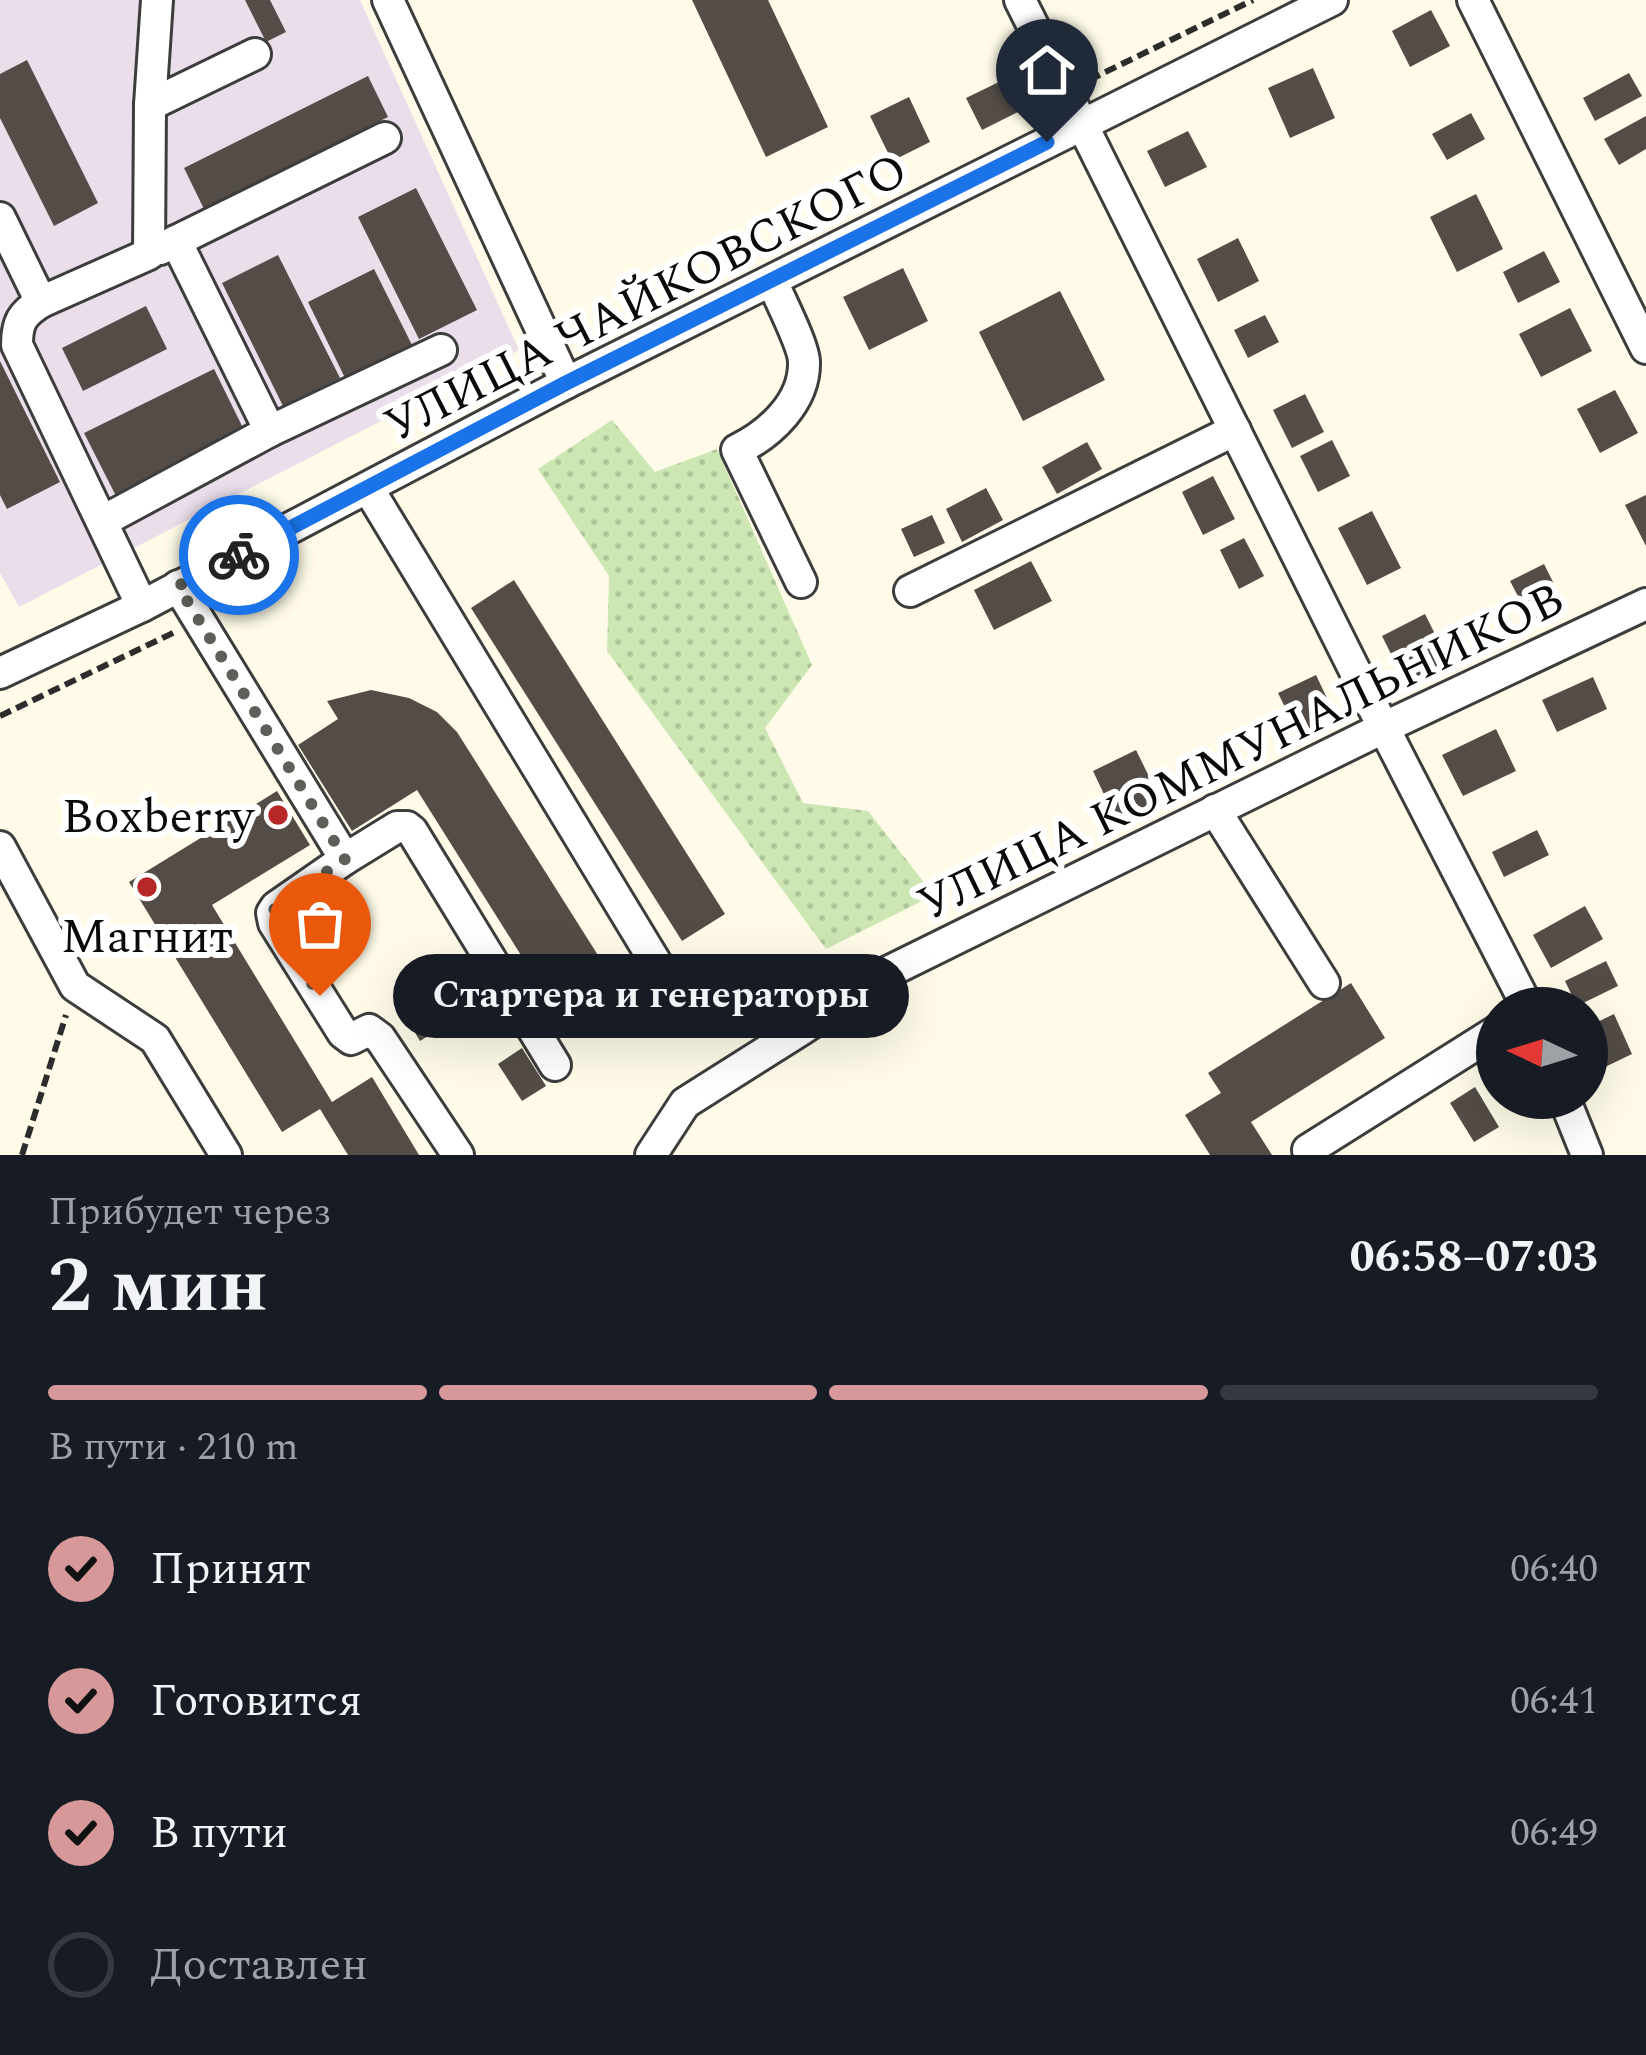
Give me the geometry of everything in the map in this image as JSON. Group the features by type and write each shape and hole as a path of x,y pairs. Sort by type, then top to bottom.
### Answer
{"street":[{"path":"157,0 150,105 163,248 270,430"},
{"path":"388,0 566,383"},
{"path":"1020,0 1517,987"},
{"name":"УЛИЦА ЧАЙКОВСКОГО","path":"0,673 142,606 566,383 1332,0"},
{"path":"1473,0 1646,349"},
{"path":"150,105 255,54"},
{"path":"142,606 17,345 23,314 385,139"},
{"path":"0,218 40,302"},
{"path":"772,280 805,360 795,401 762,438 737,450 801,582"},
{"path":"103,521 270,430 441,350"},
{"path":"910,591 1235,430"},
{"path":"368,488 656,963"},
{"path":"178,586 345,859"},
{"name":"УЛИЦА КОММУНАЛЬНИКОВ","path":"651,1155 685,1103 886,973 1646,604"},
{"path":"1215,810 1324,983"},
{"path":"458,1155 380,1038 369,1030 352,1039 343,1033 272,920 276,907 397,827 406,827 555,1065"},
{"path":"0,847 75,986 155,1039 226,1155"},
{"path":"1311,1155 1308,1150 1476,1044"},
{"path":"1572,1119 1587,1155"}],"path":[{"path":"1066,92 1253,0"},
{"path":"22,1155 75,986"}],"shaded area":[{"path":"0,0 360,0 519,350 19,607 0,573"}],"green space":[{"path":"612,420 655,472 717,449 812,665 765,728 803,803 868,811 934,895 826,949 607,651 609,576 538,469"}],"building":[{"path":"245,0 270,0 286,32 266,42"},
{"path":"692,0 768,0 828,127 766,157"},
{"path":"1431,10 1450,46 1410,67 1392,31"},
{"path":"27,60 98,203 54,226 0,118 0,74"},
{"path":"1313,68 1335,118 1290,138 1268,88"},
{"path":"1629,73 1642,96 1595,121 1583,98"},
{"path":"368,76 388,117 204,209 184,168"},
{"path":"1007,78 1022,110 982,130 966,98"},
{"path":"909,97 930,142 892,161 870,116"},
{"path":"1471,113 1485,139 1447,160 1432,134"},
{"path":"1646,116 1646,149 1619,165 1604,139"},
{"path":"1188,131 1207,167 1165,187 1147,151"},
{"path":"416,188 477,310 419,339 358,217"},
{"path":"1476,194 1503,249 1457,272 1430,217"},
{"path":"1238,238 1259,281 1218,302 1197,259"},
{"path":"1544,251 1560,282 1518,303 1503,272"},
{"path":"278,255 340,378 283,406 222,283"},
{"path":"903,268 928,321 869,350 843,297"},
{"path":"374,269 413,347 346,380 308,302"},
{"path":"1060,291 1105,380 1023,421 979,332"},
{"path":"146,306 167,349 83,391 62,348"},
{"path":"1570,308 1592,351 1541,377 1519,334"},
{"path":"1265,315 1279,342 1248,358 1234,330"},
{"path":"0,361 60,482 7,509 0,495"},
{"path":"214,369 245,432 116,496 84,433"},
{"path":"1615,390 1638,433 1600,453 1577,409"},
{"path":"1305,394 1324,432 1292,448 1273,410"},
{"path":"1332,440 1350,476 1318,492 1300,456"},
{"path":"1087,442 1102,469 1057,494 1042,467"},
{"path":"1213,476 1235,519 1203,535 1182,492"},
{"path":"986,488 1003,520 962,542 946,509"},
{"path":"1646,495 1646,546 1625,505"},
{"path":"1372,511 1401,568 1367,585 1338,528"},
{"path":"932,515 945,543 914,557 901,529"},
{"path":"1244,538 1264,576 1239,589 1220,550"},
{"path":"1031,561 1052,601 994,630 974,590"},
{"path":"1544,564 1565,606 1532,623 1510,581"},
{"path":"514,580 725,914 682,941 471,608"},
{"path":"1425,614 1449,662 1406,684 1382,636"},
{"path":"1316,675 1335,715 1298,734 1278,693"},
{"path":"1593,677 1607,709 1557,732 1542,700"},
{"path":"371,690 409,698 437,712 457,732 625,998 570,1033 417,790 352,831 298,745 338,719 327,701"},
{"path":"1496,729 1516,771 1463,796 1442,755"},
{"path":"1136,750 1162,803 1118,824 1093,771"},
{"path":"277,791 310,845 212,905 332,1102 372,1077 419,1155 348,1155 320,1109 282,1132 129,882"},
{"path":"1537,830 1549,855 1504,877 1492,852"},
{"path":"1585,906 1603,939 1551,968 1533,935"},
{"path":"1606,961 1618,986 1608,991 1608,987 1568,987 1565,981"},
{"path":"1351,983 1385,1038 1251,1122 1272,1155 1210,1155 1185,1115 1221,1093 1208,1073"},
{"path":"421,988 444,1026 420,1041 397,1003"},
{"path":"1614,1014 1632,1054 1608,1066 1608,1017"},
{"path":"522,1048 546,1086 522,1101 498,1064"},
{"path":"1475,1087 1476,1119 1494,1119 1499,1127 1474,1142 1450,1103"}],"way so far":[{"path":"239,555 178,586 345,859 272,913 320,996"}],"place":[{"name":"Boxberry","path":"278,815"},
{"name":"Магнит","path":"147,887"},
{"name":"Стартера и генераторы","path":"320,996"}],"route":[{"path":"239,555 566,383 1047,142"}]}
